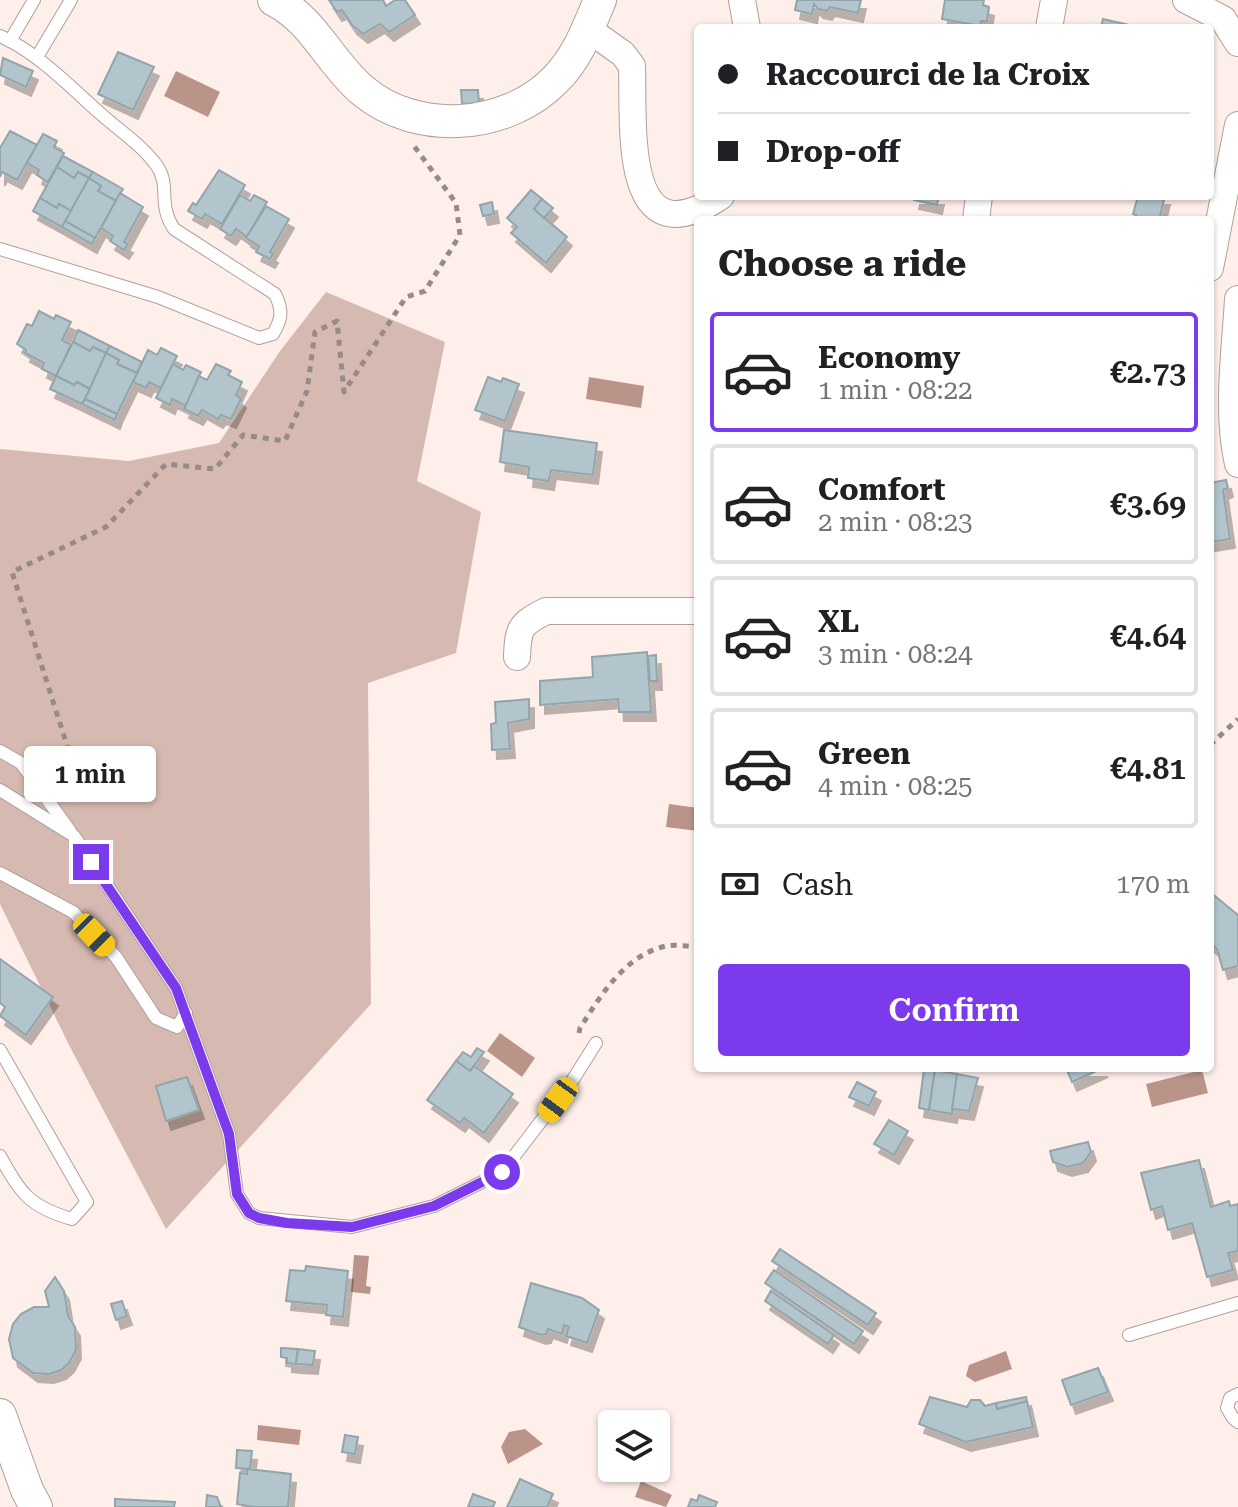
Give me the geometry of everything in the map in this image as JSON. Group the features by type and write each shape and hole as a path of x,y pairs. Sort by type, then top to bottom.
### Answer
{"street":[{"path":"274,0 307,23 342,72 365,93 394,110 429,119 464,121 493,118 517,108 556,80 573,59 594,14 632,66 635,164 644,192 663,212 674,214 699,211 715,200"},
{"path":"742,0 746,24"},
{"path":"1050,24 1054,0"},
{"path":"1186,0 1223,19 1238,43"},
{"path":"1214,248 1238,125"},
{"path":"1238,299 1233,434 1238,464"},
{"path":"517,657 518,634 526,621 546,611 694,611"},
{"path":"2,1425 36,1507"}],"lane":[{"path":"0,249 158,297 259,338 273,334 281,322 281,306 275,294 174,229 165,216 162,198 164,180 156,165 37,57 5,38 34,0"},
{"path":"37,57 71,0"},
{"path":"0,751 21,763 176,988 229,1134 237,1194 249,1213 273,1221 352,1227 434,1206 502,1172 574,1078 596,1043"},
{"path":"0,790 74,836"},
{"path":"0,873 73,912 116,957 156,1018 177,1027 186,1013"},
{"path":"0,1050 87,1202 72,1219 43,1211 17,1186 0,1156"},
{"path":"1129,1335 1238,1303"},
{"path":"1238,1394 1230,1398 1227,1408 1238,1422"}],"path":[{"path":"21,763 32,750 77,777 12,572 106,527 166,464 215,469 243,435 285,441 307,391 315,332 337,321 344,392 406,297 425,291 460,235 456,203 415,148 394,110"},
{"path":"1214,741 1238,719"},
{"path":"574,1078 580,1028 609,983 648,952 669,945 694,946"}],"shaded area":[{"path":"176,71 220,92 208,117 164,96"},
{"path":"326,292 445,342 417,481 481,512 456,653 368,683 371,1004 166,1229 69,1045 0,904 0,449 129,461 219,443 280,351"},
{"path":"589,377 644,386 641,408 586,399"},
{"path":"669,804 694,807 694,830 666,827"},
{"path":"500,1033 535,1058 522,1077 487,1051"},
{"path":"1203,1072 1208,1093 1152,1107 1146,1084"},
{"path":"354,1255 369,1256 366,1286 371,1287 370,1294 351,1292"},
{"path":"1006,1351 1012,1369 975,1382 966,1376 969,1365"},
{"path":"258,1425 301,1430 299,1445 257,1440"},
{"path":"525,1429 543,1444 508,1464 501,1447 509,1432"},
{"path":"641,1482 672,1495 666,1507 635,1497"}],"building":[{"path":"329,0 383,0 386,6 395,0 405,0 415,15 389,32 380,24 363,34 342,10 337,12"},
{"path":"797,0 861,0 858,13 830,7 827,11 818,9 814,4 812,14 795,10"},
{"path":"945,0 984,0 983,5 989,7 987,21 981,21 980,24 942,19"},
{"path":"1103,19 1125,24 1102,24"},
{"path":"118,52 154,67 133,110 98,94"},
{"path":"3,58 33,71 26,87 0,75"},
{"path":"461,90 478,90 479,103 462,104"},
{"path":"10,131 37,145 17,180 2,172 0,177 0,148"},
{"path":"43,134 57,141 54,147 64,153 48,182 37,175 39,170 27,163"},
{"path":"63,156 93,172 89,178 78,172 74,178 57,167"},
{"path":"57,167 74,178 78,172 89,178 71,211 59,204 57,208 40,198"},
{"path":"219,170 245,185 222,224 205,214 202,219 188,211 193,203 196,205"},
{"path":"93,172 123,189 116,201 98,191 101,186 89,178"},
{"path":"89,178 101,186 98,191 116,201 95,238 65,221"},
{"path":"531,190 542,199 534,209 567,237 546,263 511,233 517,227 507,218"},
{"path":"120,193 143,207 124,242 128,244 124,250 110,241 113,236 101,228"},
{"path":"240,195 250,201 254,195 267,202 247,237 236,229 231,236 220,229"},
{"path":"40,198 57,208 59,204 71,211 62,227 33,211"},
{"path":"542,199 553,208 544,218 534,209"},
{"path":"914,200 938,200 937,205"},
{"path":"1137,200 1164,200 1160,216 1133,214"},
{"path":"492,202 494,214 483,216 480,205"},
{"path":"266,206 289,219 270,252 273,254 270,259 256,252 259,246 246,238"},
{"path":"65,221 95,238 92,244 62,227"},
{"path":"39,311 54,319 56,315 71,322 62,340 71,345 56,376 42,369 44,363 25,353 26,350 17,344 27,324 32,326"},
{"path":"78,330 110,346 106,353 93,347 90,351 73,342"},
{"path":"73,342 90,351 93,347 106,353 90,389 56,376"},
{"path":"110,346 142,362 137,373 117,364 119,360 106,353"},
{"path":"161,348 177,356 161,388 149,382 146,388 133,382 148,350 157,355"},
{"path":"106,353 119,360 117,364 137,373 117,414 85,399"},
{"path":"173,364 183,370 186,365 201,372 186,406 172,399 170,405 156,398"},
{"path":"216,364 231,371 228,375 242,382 236,395 241,399 231,419 221,415 218,419 202,410 198,416 184,409 199,376 207,380"},
{"path":"56,376 90,389 82,404 50,389"},
{"path":"488,377 519,384 505,421 475,410"},
{"path":"85,399 117,414 115,420 82,404"},
{"path":"504,430 597,443 593,475 551,470 549,481 528,478 529,467 500,462"},
{"path":"1226,480 1228,488 1223,490 1230,539 1214,541 1214,482"},
{"path":"647,652 651,712 619,712 618,699 540,705 540,681 593,677 592,657"},
{"path":"656,655 657,681 650,681 648,656"},
{"path":"529,699 529,719 508,723 510,749 492,750 491,724 496,723 495,702"},
{"path":"1214,895 1238,915 1238,966 1223,970 1214,947"},
{"path":"0,959 53,997 26,1035 0,1016 5,1007 0,1003"},
{"path":"477,1048 484,1052 470,1071 456,1061 463,1052 471,1057"},
{"path":"456,1061 470,1071 474,1066 513,1094 484,1133 464,1118 460,1123 427,1100"},
{"path":"924,1072 935,1072 929,1110 919,1108"},
{"path":"935,1072 957,1074 952,1114 929,1110"},
{"path":"1068,1072 1094,1072 1072,1082"},
{"path":"957,1074 978,1078 969,1111 952,1109"},
{"path":"187,1077 199,1110 166,1121 156,1086"},
{"path":"857,1082 876,1092 869,1106 849,1097"},
{"path":"889,1120 908,1131 894,1155 874,1144"},
{"path":"1088,1142 1091,1152 1083,1163 1067,1167 1053,1162 1050,1151"},
{"path":"1199,1160 1211,1207 1229,1201 1230,1206 1238,1204 1238,1251 1228,1253 1233,1270 1207,1277 1192,1223 1168,1230 1162,1206 1151,1210 1141,1173"},
{"path":"780,1249 876,1313 868,1325 772,1261"},
{"path":"306,1266 348,1271 343,1317 326,1315 327,1305 286,1301 290,1270 305,1271"},
{"path":"774,1270 863,1331 854,1344 765,1283"},
{"path":"55,1277 64,1291 68,1316 75,1327 76,1350 61,1370 49,1374 33,1373 13,1358 9,1339 13,1324 21,1314 34,1307 49,1307 45,1291"},
{"path":"531,1283 582,1298 599,1310 587,1343 566,1336 569,1327 564,1325 562,1334 548,1329 546,1334 541,1335 519,1327"},
{"path":"771,1291 834,1335 828,1344 765,1301"},
{"path":"122,1301 127,1316 116,1320 111,1304"},
{"path":"281,1348 298,1349 296,1364 287,1363 287,1358 281,1357"},
{"path":"298,1349 315,1351 313,1365 296,1364"},
{"path":"1098,1368 1108,1392 1071,1405 1062,1380"},
{"path":"930,1397 967,1407 971,1400 980,1400 985,1406 996,1403 997,1409 1027,1401 1033,1427 966,1442 919,1424"},
{"path":"1026,1397 1027,1401 997,1409 996,1403"},
{"path":"345,1435 358,1437 355,1454 342,1452"},
{"path":"237,1450 252,1451 250,1469 236,1468"},
{"path":"247,1469 291,1474 288,1507 237,1504 240,1473 247,1474"},
{"path":"520,1479 553,1494 547,1507 507,1507"},
{"path":"473,1494 495,1502 493,1507 468,1507"},
{"path":"207,1495 217,1497 221,1507 206,1507"},
{"path":"699,1495 717,1502 715,1507 688,1507 691,1499 697,1501"},
{"path":"115,1499 175,1502 174,1507 115,1507"}],"route":[{"path":"91,862 176,988 229,1134 237,1194 249,1213 287,1223 352,1227 434,1206 502,1172"}]}
